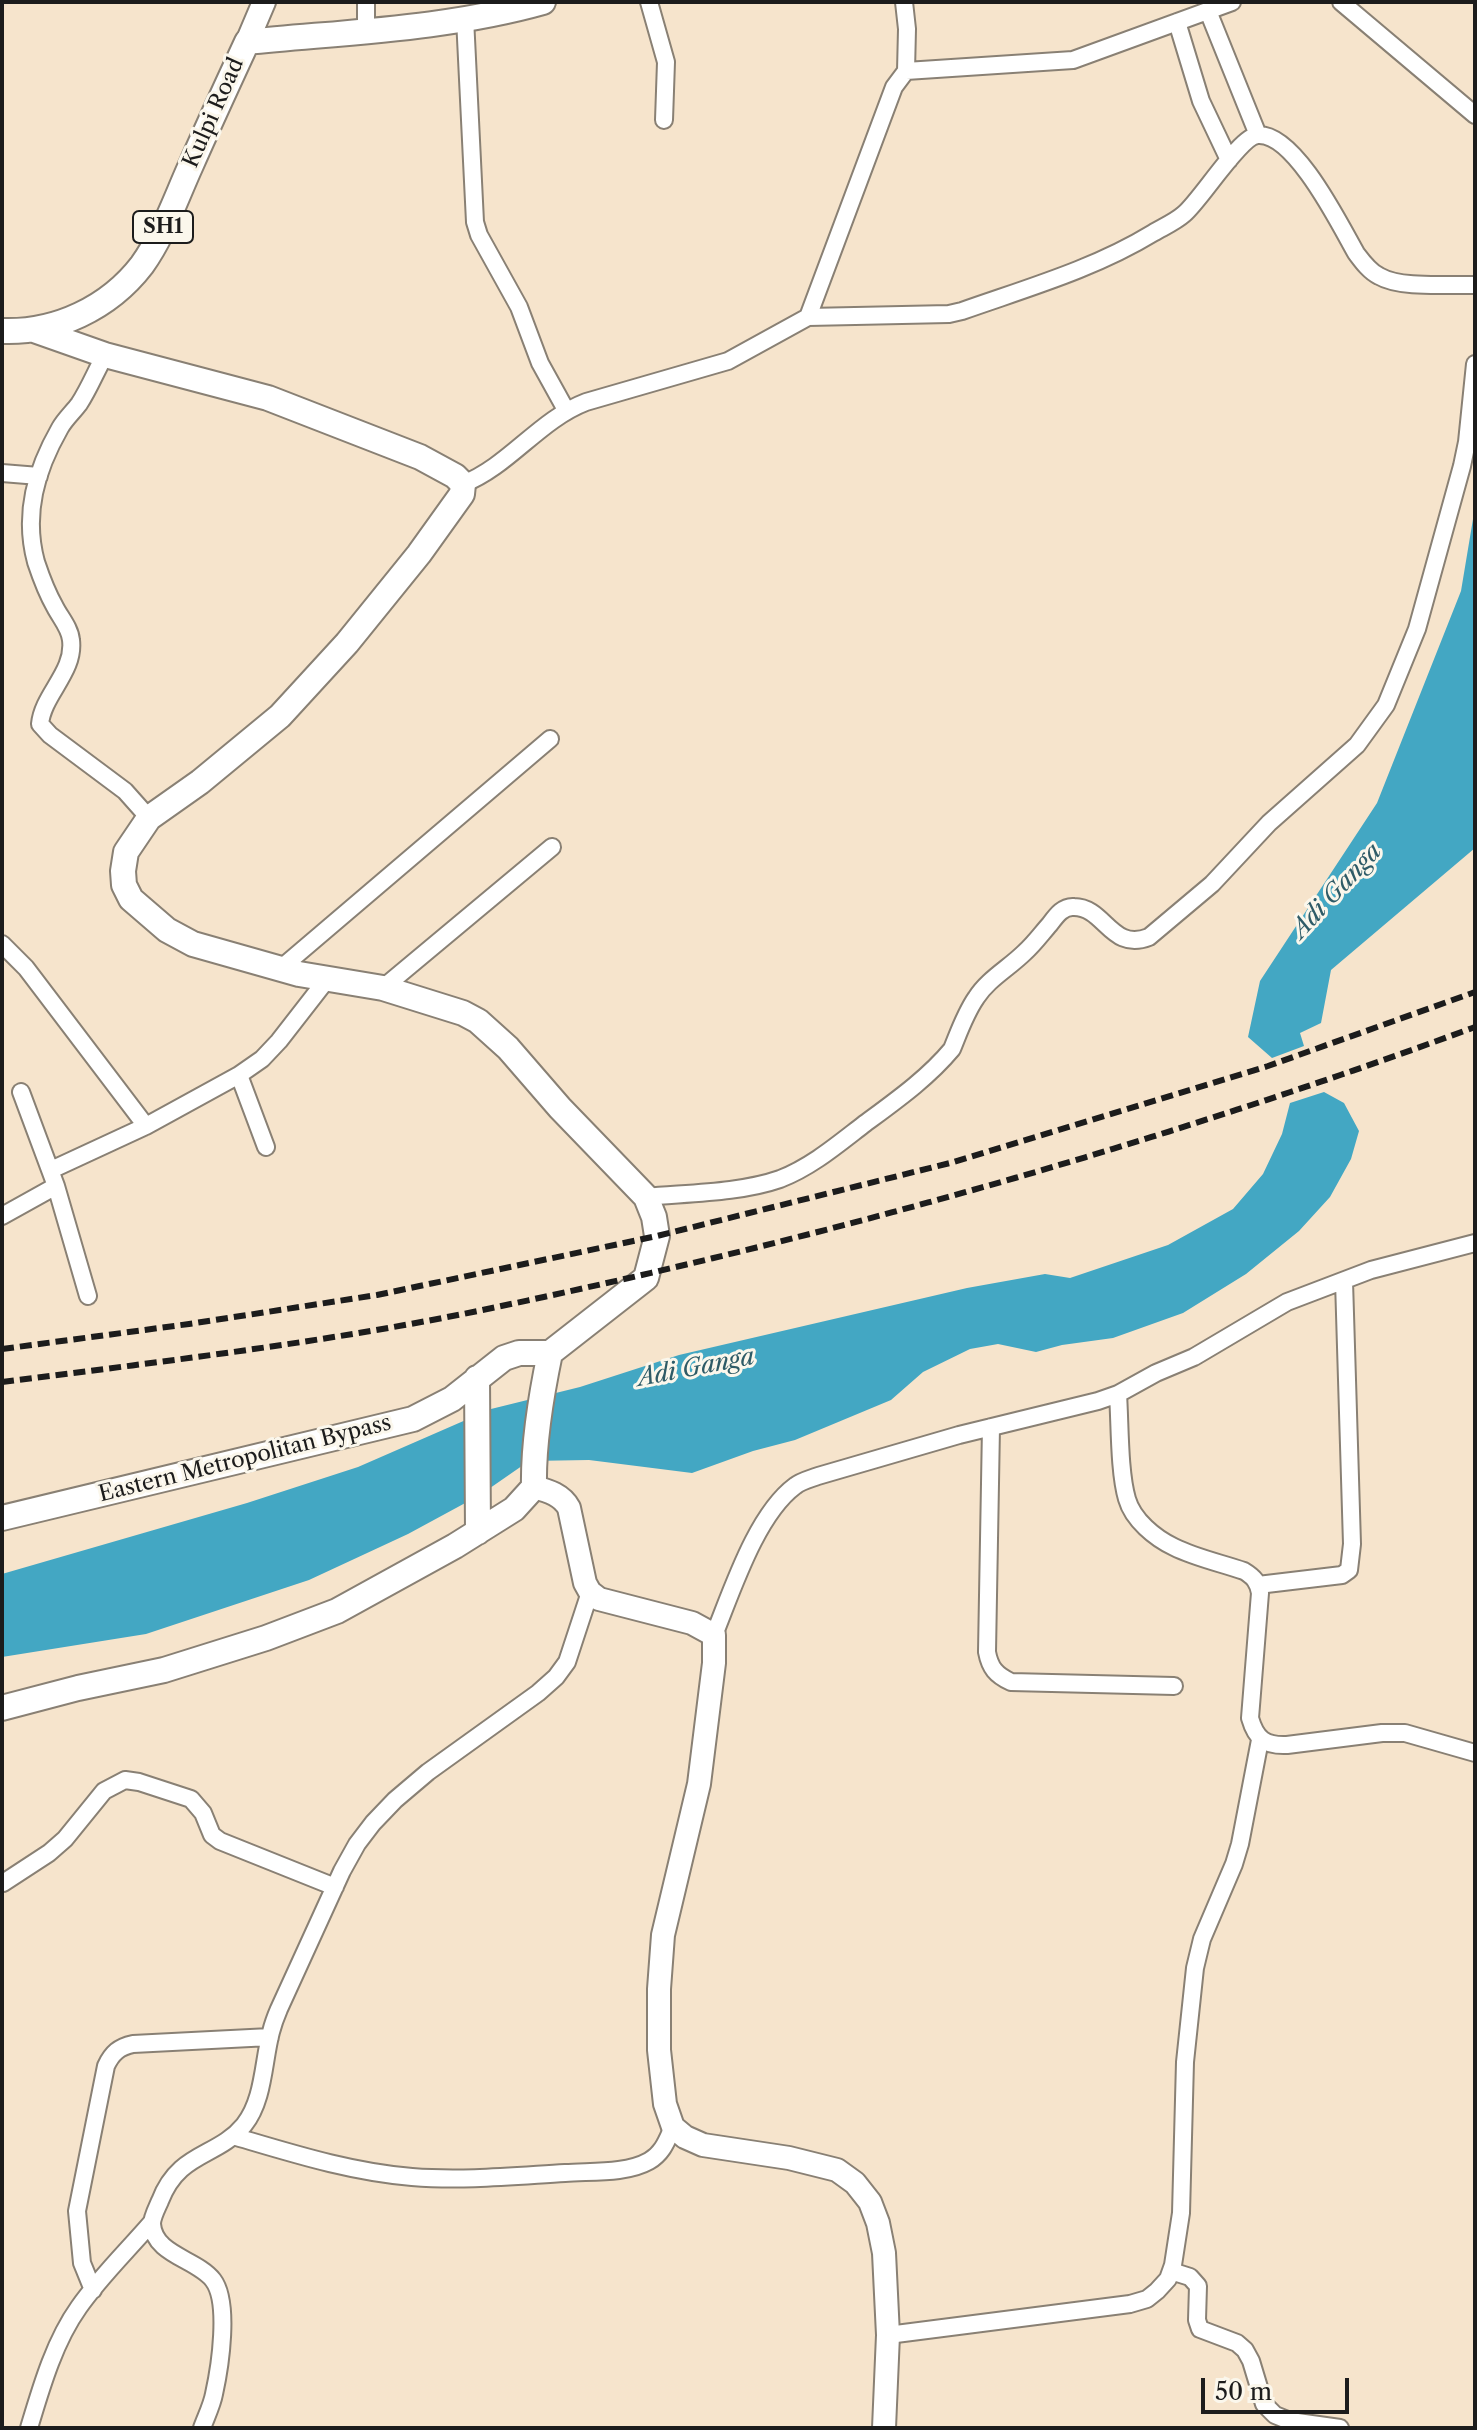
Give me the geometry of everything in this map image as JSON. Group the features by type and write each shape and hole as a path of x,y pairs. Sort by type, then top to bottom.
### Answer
{"main road":[{"path":"247,42 264,2"},
{"name":"Kulpi Road","path":"2,331 34,330 86,312 109,298 142,264 156,242 247,42 465,18 498,7 543,2"},
{"path":"2,1708 164,1670 266,1638 337,1611 514,1509 534,1478 543,1388 550,1353 646,1278 657,1236 646,1197 560,1108 508,1048 478,1021 463,1013 383,988 280,969 193,944 167,930 131,899 124,885 126,852 149,818 200,782 280,716 347,643 419,554 462,494 463,484 455,476 420,457 268,398 105,355 34,330"},
{"name":"Eastern Metropolitan Bypass","path":"2,1518 413,1419 477,1387 504,1358 519,1353 550,1353"},
{"path":"477,1387 478,1532"},
{"path":"534,1478 565,1500 569,1508 585,1583 590,1592 599,1599 692,1623 714,1635 714,1663 699,1784 663,1935 659,2050 665,2104 673,2127 685,2137 703,2145 803,2161 837,2170 855,2183 870,2202 884,2253 888,2335 884,2428"}],"street":[{"path":"366,2 366,30"},
{"path":"649,2 666,62 664,120"},
{"path":"808,317 894,87 906,71 904,2"},
{"path":"906,71 1073,60 1232,2"},
{"path":"1341,2 1475,115"},
{"path":"1208,11 1258,135"},
{"path":"465,18 475,222 479,235 524,317 540,363 566,410"},
{"path":"1177,22 1201,101 1229,160"},
{"path":"463,484 485,473 566,410 728,361 808,317 949,314 1104,260 1183,215 1240,147 1258,135 1287,149 1306,168 1356,253 1380,277 1400,282 1475,285"},
{"path":"105,355 79,403 61,426 33,493 30,511 34,553 40,574 71,639 67,666 46,705 40,724 50,735 125,791 149,818"},
{"path":"646,1197 751,1186 798,1171 821,1157 946,1056 976,997 1024,953 1059,912 1076,906 1085,909 1128,940 1138,941 1149,937 1212,884 1269,823 1357,745 1386,705 1417,629 1462,466 1475,364"},
{"path":"2,473 39,476"},
{"path":"280,969 550,739"},
{"path":"383,988 552,847"},
{"path":"2,944 26,968 146,1126"},
{"path":"2,1216 54,1178 239,1075 262,1059 328,978"},
{"path":"239,1075 266,1147"},
{"path":"21,1092 54,1178 88,1296"},
{"path":"714,1635 758,1533 776,1504 796,1485 991,1427 1118,1394 1194,1357 1287,1302 1371,1270 1475,1243"},
{"path":"1258,1585 1342,1575 1349,1570 1352,1544 1344,1281"},
{"path":"1118,1394 1124,1476 1133,1514 1154,1535 1173,1547 1244,1571 1258,1585 1260,1593 1250,1718 1260,1740 1274,1746 1405,1733 1475,1753"},
{"path":"991,1427 987,1652 990,1665 998,1676 1011,1682 1174,1686"},
{"path":"29,2428 64,2331 79,2307 152,2222 173,2177 190,2161 233,2136 244,2125 257,2099 279,2009 357,1844 395,1800 428,1772 556,1677 567,1662 590,1592"},
{"path":"888,2335 1130,2304 1147,2299 1168,2279 1181,2213 1185,2062 1195,1968 1202,1939 1240,1844 1260,1740"},
{"path":"3,1883 49,1853 65,1839 104,1791 125,1780 191,1799 199,1806 212,1835 220,1841 335,1887"},
{"path":"93,2290 82,2263 77,2211 106,2066 111,2056 121,2047 133,2044 270,2037"},
{"path":"233,2136 318,2161 410,2177 477,2178 638,2166 662,2151 673,2127"},
{"path":"152,2222 155,2237 165,2247 208,2274 216,2282 219,2292 222,2305 220,2358 214,2396 202,2428"},
{"path":"1171,2271 1190,2277 1198,2286 1197,2320 1200,2329 1237,2343 1245,2350 1264,2404 1275,2415 1290,2421 1340,2428"}],"water":[{"name":"Adi Ganga","path":"1475,507 1475,848 1331,970 1321,1023 1300,1033 1304,1046 1272,1058 1248,1037 1260,981 1377,803 1461,591"},
{"name":"Adi Ganga","path":"1324,1092 1344,1103 1359,1131 1351,1159 1330,1197 1299,1231 1246,1274 1183,1313 1113,1338 1036,1352 998,1344 970,1349 923,1372 891,1400 795,1440 692,1473 589,1460 529,1461 480,1495 408,1534 309,1580 146,1634 2,1657 2,1574 247,1503 358,1467 491,1409 580,1387 679,1355 967,1288 1045,1274 1070,1278 1168,1245 1233,1209 1263,1174 1282,1134 1290,1103"}],"railway":[{"path":"2,1349 377,1295 657,1236 950,1163 1268,1066 1475,992"},
{"path":"2,1382 371,1331 492,1308 742,1251 989,1186 1111,1149 1233,1111 1475,1027"}]}
